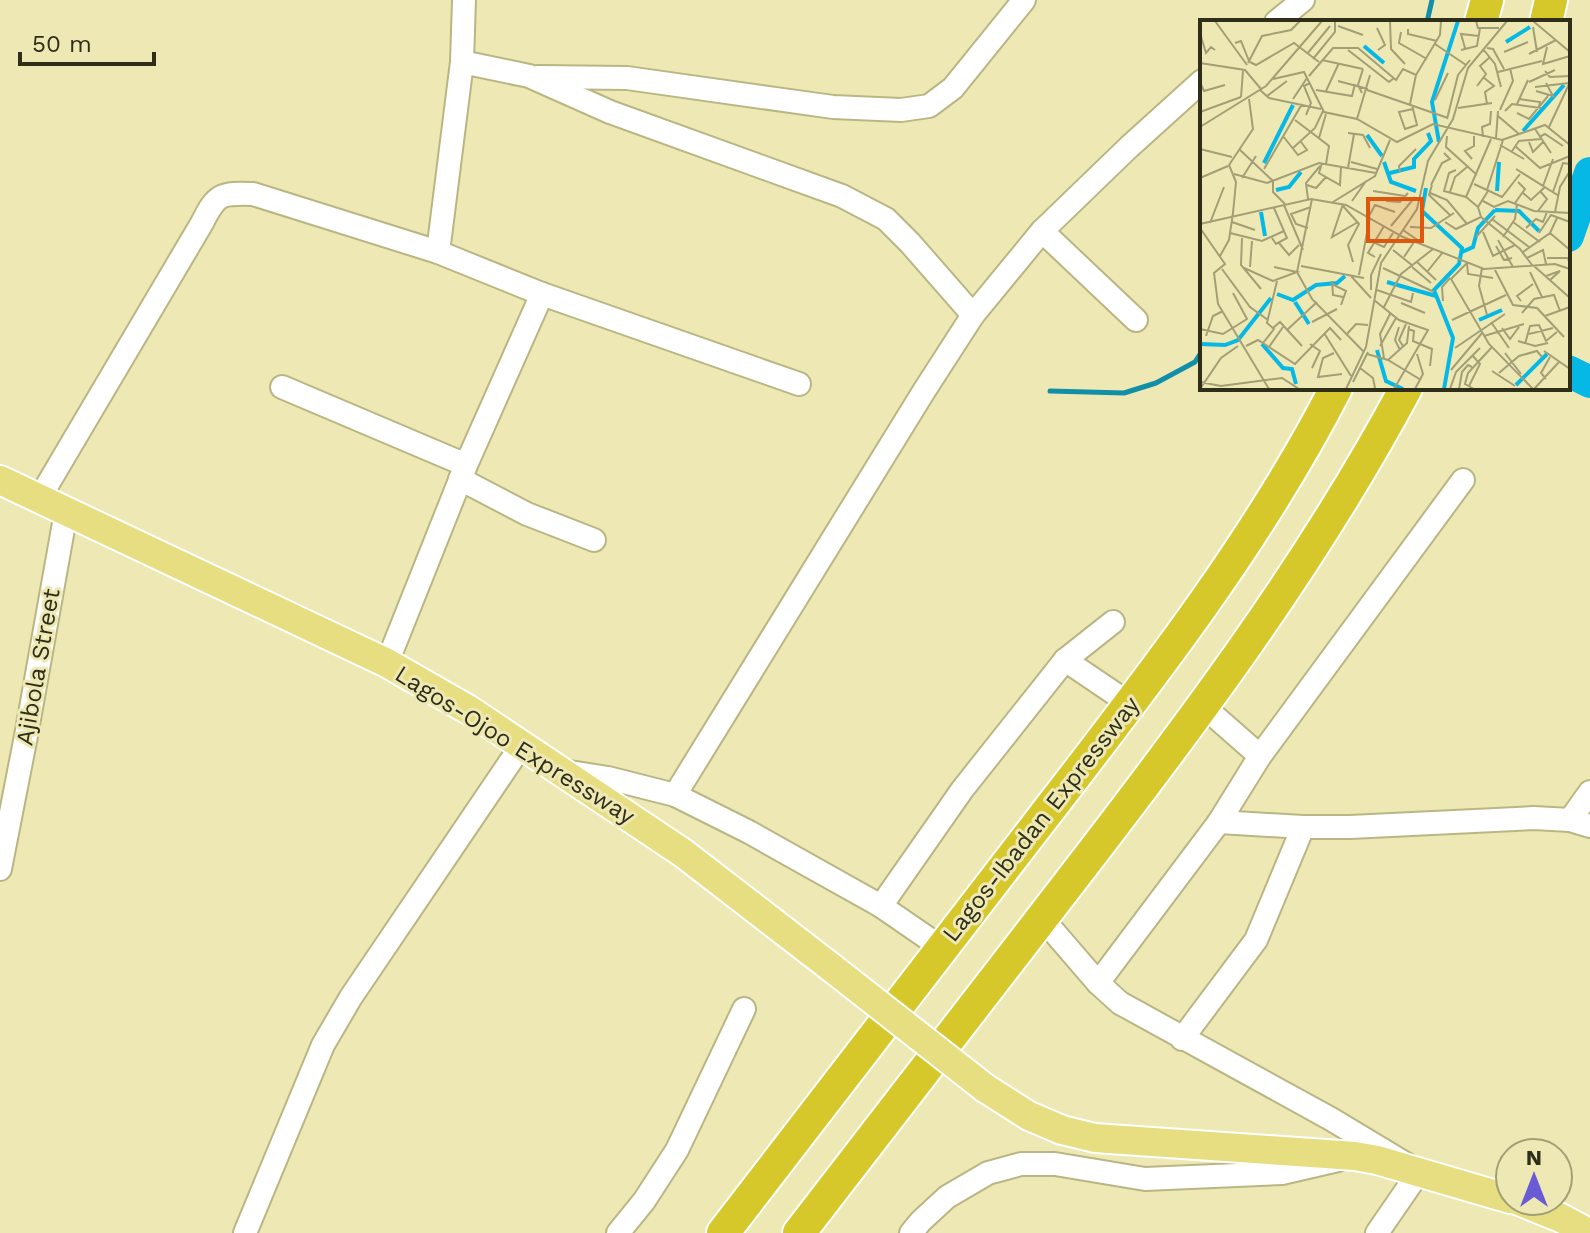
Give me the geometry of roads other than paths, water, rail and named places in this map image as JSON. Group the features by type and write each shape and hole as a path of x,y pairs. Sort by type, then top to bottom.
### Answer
{"highway":[{"path":"1482,20 1487,0"},
{"path":"1546,20 1551,0"},
{"name":"Lagos-Ibadan Expressway","path":"723,1233 1130,704 1245,543 1335,390"},
{"path":"799,1233 1170,752 1315,543 1375,446 1405,390"}],"main road":[{"name":"Lagos-Ojoo Expressway","path":"0,480 387,663 469,710 683,853 985,1088 1029,1116 1062,1130 1095,1138 1355,1156 1494,1194"},
{"path":"1559,1217 1589,1233"}],"street":[{"path":"438,252 462,62 464,0"},
{"path":"462,62 529,76 627,78 833,107 901,110 929,106 953,88 1024,0"},
{"path":"1278,20 1303,0"},
{"path":"529,76 610,112 842,196 875,213 886,219 910,243 973,315"},
{"path":"675,795 973,315 1042,231 1200,83"},
{"path":"39,499 212,203 228,193 253,194 438,252 542,294 799,384"},
{"path":"1042,231 1136,320"},
{"path":"387,663 463,472 542,294"},
{"path":"282,387 463,472 527,514 594,540"},
{"path":"1098,983 1219,822 1260,756 1463,480"},
{"name":"Ajibola Street","path":"0,869 66,512"},
{"path":"881,906 962,790 1065,660 1113,622"},
{"path":"1065,660 1130,704"},
{"path":"1203,706 1260,756"},
{"path":"245,1233 323,1045 351,997 521,746"},
{"path":"559,771 608,778 675,795 749,832 881,906 942,948"},
{"path":"1219,822 1303,827 1534,818 1580,823 1590,792"},
{"path":"1182,1039 1256,940 1303,827"},
{"path":"1042,918 1098,983 1120,1003 1344,1126 1419,1172 1377,1233"},
{"path":"618,1233 644,1201 677,1150 744,1009"},
{"path":"911,1233 947,1197 988,1173 1021,1164 1055,1164 1145,1179 1282,1173 1355,1156"}],"waterway":[{"path":"1427,20 1432,0"},
{"path":"1570,230 1590,173"},
{"path":"1050,391 1124,393 1156,383 1195,362 1200,354"},
{"path":"1570,372 1590,382"}]}
